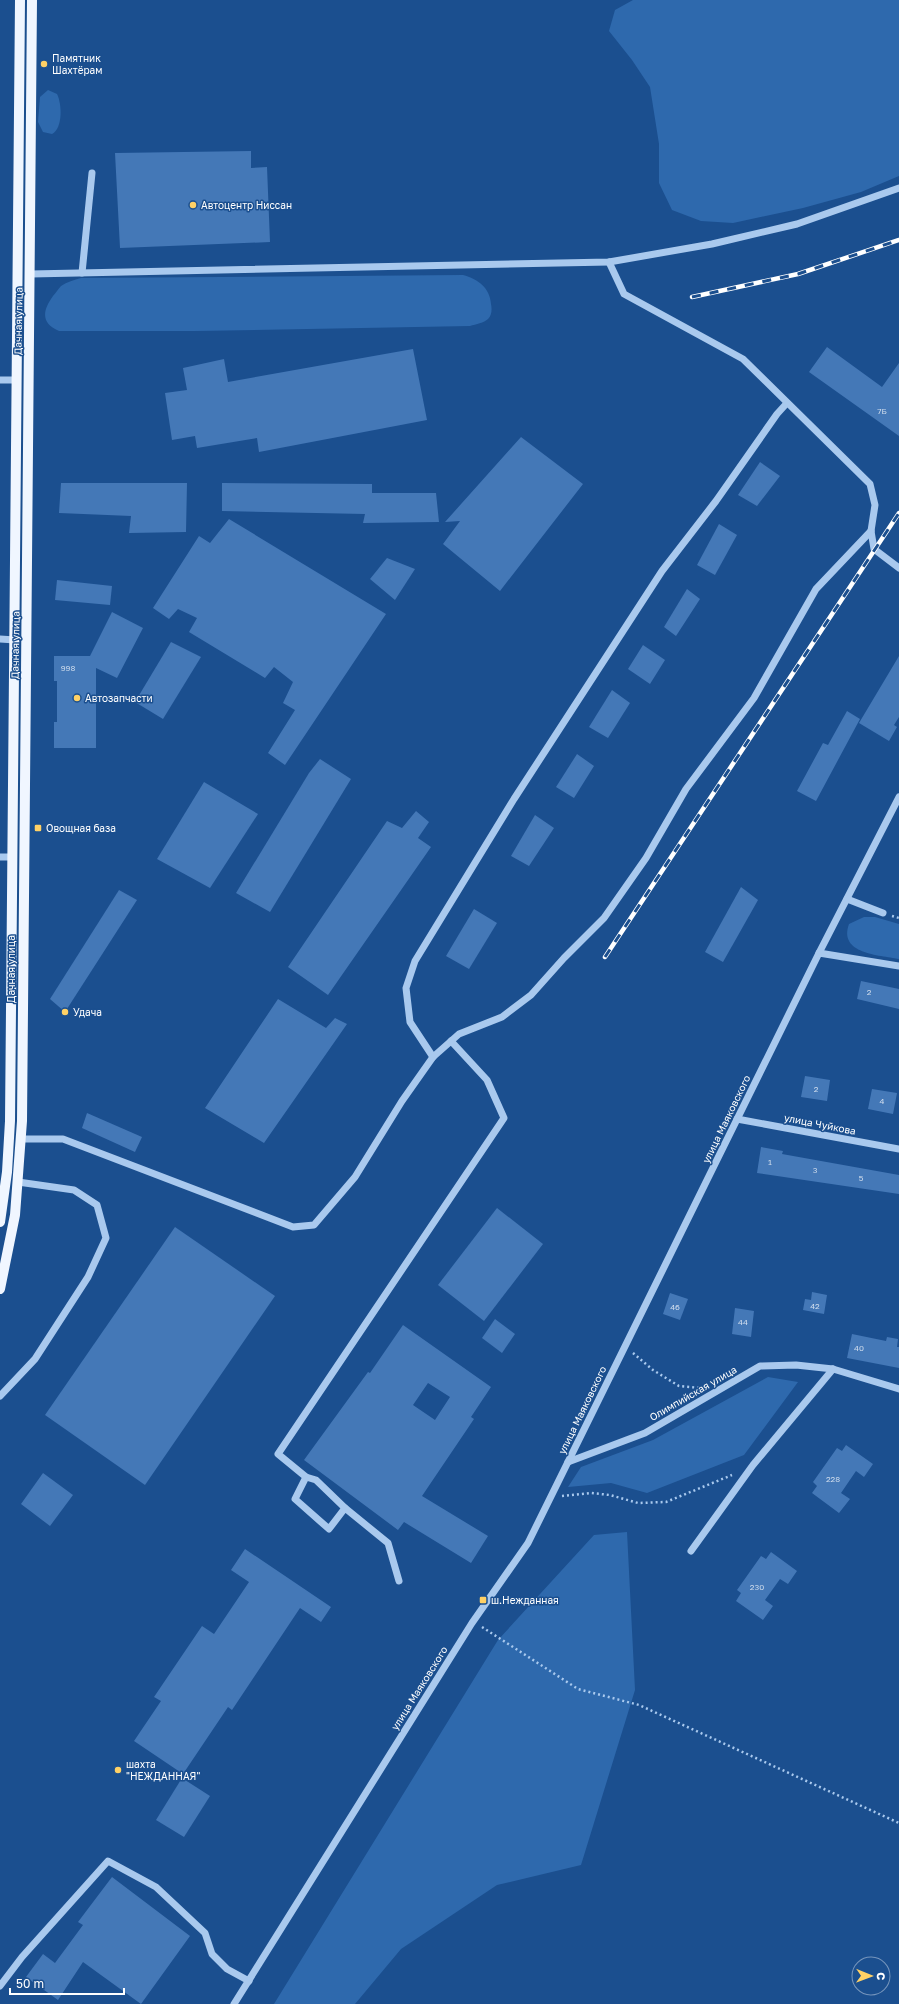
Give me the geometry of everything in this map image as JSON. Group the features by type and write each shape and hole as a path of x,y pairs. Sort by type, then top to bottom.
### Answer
{"main road":[{"name":"Дачная улица","path":"0,1222 7,1172 9,1138 20,0"},
{"name":"Дачная улица","path":"0,1289 10,1243 18,1182 21,1139 31,274 32,0"},
{"path":"18,274 31,274"},
{"path":"15,640 27,640"},
{"path":"12,857 24,857"},
{"path":"9,1138 21,1139"}],"street":[{"path":"82,273 92,173"},
{"path":"31,274 609,262 712,244 797,224 899,188"},
{"path":"609,262 624,294 743,359 870,484 876,505 871,531 874,549 899,568"},
{"path":"0,380 17,380"},
{"path":"433,1057 410,1022 406,988 415,961 514,799 662,571 716,501 777,414 787,403"},
{"path":"21,1139 63,1139 293,1227 314,1225 355,1177 402,1101 433,1057 459,1034 502,1017 531,996 564,958 604,918 646,858 686,789 754,698 816,589 871,531"},
{"path":"0,640 15,640"},
{"name":"улица Маяковского","path":"234,2004 472,1623 528,1543 819,953 899,797"},
{"path":"0,857 12,857"},
{"path":"847,899 883,913"},
{"path":"819,953 899,966"},
{"path":"399,1580 388,1543 345,1508 316,1480 306,1477 278,1454 504,1118 487,1080 451,1041"},
{"name":"улица Чуйкова","path":"737,1119 899,1149"},
{"path":"0,1396 35,1359 88,1277 106,1238 97,1205 74,1190 18,1182"},
{"name":"Олимпийская улица","path":"568,1462 645,1433 760,1366 796,1365 833,1369 899,1389"},
{"path":"691,1551 753,1465 833,1369"},
{"path":"306,1477 295,1499 329,1529 345,1508"},
{"path":"0,1986 22,1957 108,1861 156,1887 205,1932 212,1954 227,1969 249,1980"}],"path":[{"path":"625,1346 653,1370 679,1386 718,1390"},
{"path":"551,1497 591,1493 610,1495 638,1504 666,1502 753,1465"},
{"path":"472,1623 483,1627 578,1689 639,1705 899,1823"}],"shaded area":[{"path":"633,0 899,0 899,176 861,192 803,208 733,223 701,221 672,210 659,183 659,144 650,87 632,60 609,31 615,10"},
{"path":"48,90 57,94 61,109 58,127 52,134 43,132 38,122 40,97"},
{"path":"463,275 474,279 486,289 490,298 492,310 488,319 470,326 195,331 59,331 49,324 45,316 47,306 61,286 81,278"},
{"path":"864,917 875,917 899,924 899,959 862,951 849,942 847,934 849,924"},
{"path":"768,1377 798,1382 744,1455 647,1493 611,1483 568,1487 581,1467 653,1440"},
{"path":"627,1532 635,1690 581,1865 497,1885 401,1949 355,2004 274,2004 498,1640 594,1535"}],"building":[{"name":"Автоцентр Ниссан","path":"251,151 251,168 267,167 270,242 120,248 115,153"},
{"path":"827,347 882,387 899,363 899,436 809,372"},
{"path":"413,349 427,420 259,452 257,438 197,448 195,436 172,440 165,393 187,390 183,368 224,359 228,382"},
{"path":"521,437 583,484 500,591 443,544 460,521 445,522"},
{"path":"760,462 780,476 757,506 738,495"},
{"path":"61,483 187,483 186,532 129,533 131,516 59,513"},
{"path":"222,483 372,484 372,493 436,493 439,522 363,523 365,514 222,511"},
{"path":"229,519 386,614 285,765 268,753 295,710 283,703 293,682 274,667 265,678 189,632 197,618 178,609 169,619 153,608 199,536 210,543"},
{"path":"719,524 737,535 715,575 697,565"},
{"path":"387,558 415,569 395,600 370,579"},
{"path":"57,580 112,586 110,605 55,600"},
{"path":"687,589 700,599 676,636 664,627"},
{"path":"112,612 143,628 117,678 96,668 96,748 54,748 54,722 57,722 57,681 54,681 54,656 90,656"},
{"path":"171,642 201,657 163,719 135,702"},
{"path":"643,645 665,660 650,684 628,669"},
{"path":"899,656 899,717 894,725 897,727 889,741 859,723"},
{"path":"612,690 630,703 608,738 589,727"},
{"path":"847,711 860,719 816,801 797,791 823,743 828,745"},
{"path":"577,754 594,766 574,798 556,787"},
{"path":"320,759 351,779 270,912 236,893 309,773"},
{"path":"204,782 258,814 210,888 157,859"},
{"path":"416,811 429,822 418,838 431,847 328,995 288,967 387,821 402,828"},
{"path":"535,815 554,828 529,866 511,856"},
{"path":"741,887 758,900 723,962 705,952"},
{"path":"119,890 137,900 65,1012 50,999"},
{"path":"474,909 497,923 469,969 446,956"},
{"path":"861,981 899,989 899,1009 857,999"},
{"path":"278,999 326,1028 335,1018 347,1024 264,1143 205,1108"},
{"path":"805,1076 830,1080 827,1101 801,1097"},
{"path":"872,1089 897,1093 893,1114 868,1109"},
{"path":"87,1113 142,1137 135,1152 82,1128"},
{"path":"761,1147 783,1151 782,1154 899,1175 899,1194 757,1173"},
{"path":"497,1208 543,1244 484,1321 438,1285"},
{"path":"175,1227 275,1296 145,1485 45,1415"},
{"path":"812,1292 827,1295 824,1314 803,1310 805,1299 811,1300"},
{"path":"670,1293 688,1299 680,1320 663,1314"},
{"path":"735,1308 754,1311 751,1337 732,1334"},
{"path":"495,1319 515,1334 502,1353 482,1338"},
{"path":"403,1325 491,1387 471,1417 474,1419 422,1496 488,1536 471,1563 404,1522 398,1530 304,1460 368,1372 370,1373","holes":["428,1383 450,1397 435,1420 413,1405"]},
{"path":"852,1334 886,1341 887,1337 898,1339 897,1347 899,1347 899,1368 847,1358"},
{"path":"846,1445 873,1464 864,1477 856,1471 841,1493 850,1499 839,1513 812,1493 817,1486 813,1482 837,1448 842,1451"},
{"path":"43,1473 73,1495 50,1526 21,1504"},
{"path":"245,1549 331,1607 321,1622 300,1608 232,1710 228,1707 183,1774 134,1741 161,1701 154,1697 202,1626 214,1634 249,1582 231,1570"},
{"path":"771,1552 797,1571 788,1584 780,1579 765,1600 773,1606 763,1620 736,1601 741,1593 737,1590 761,1556 766,1559"},
{"path":"182,1778 210,1796 184,1837 156,1820"},
{"path":"112,1877 190,1936 141,2004 83,1962 58,2000 26,1977 43,1954 55,1963 83,1925 78,1922"}],"railway":[{"path":"692,297 798,274 899,240"},
{"path":"605,957 899,513"}],"place":[{"name":"Памятник Шахтёрам","path":"44,64"},
{"name":"Автоцентр Ниссан","path":"193,205"},
{"name":"Автозапчасти","path":"77,698"},
{"name":"Овощная база","path":"38,828"},
{"name":"Удача","path":"65,1012"},
{"name":"ш.Нежданная","path":"483,1600"},
{"name":"шахта \"НЕЖДАННАЯ\"","path":"118,1770"}]}
